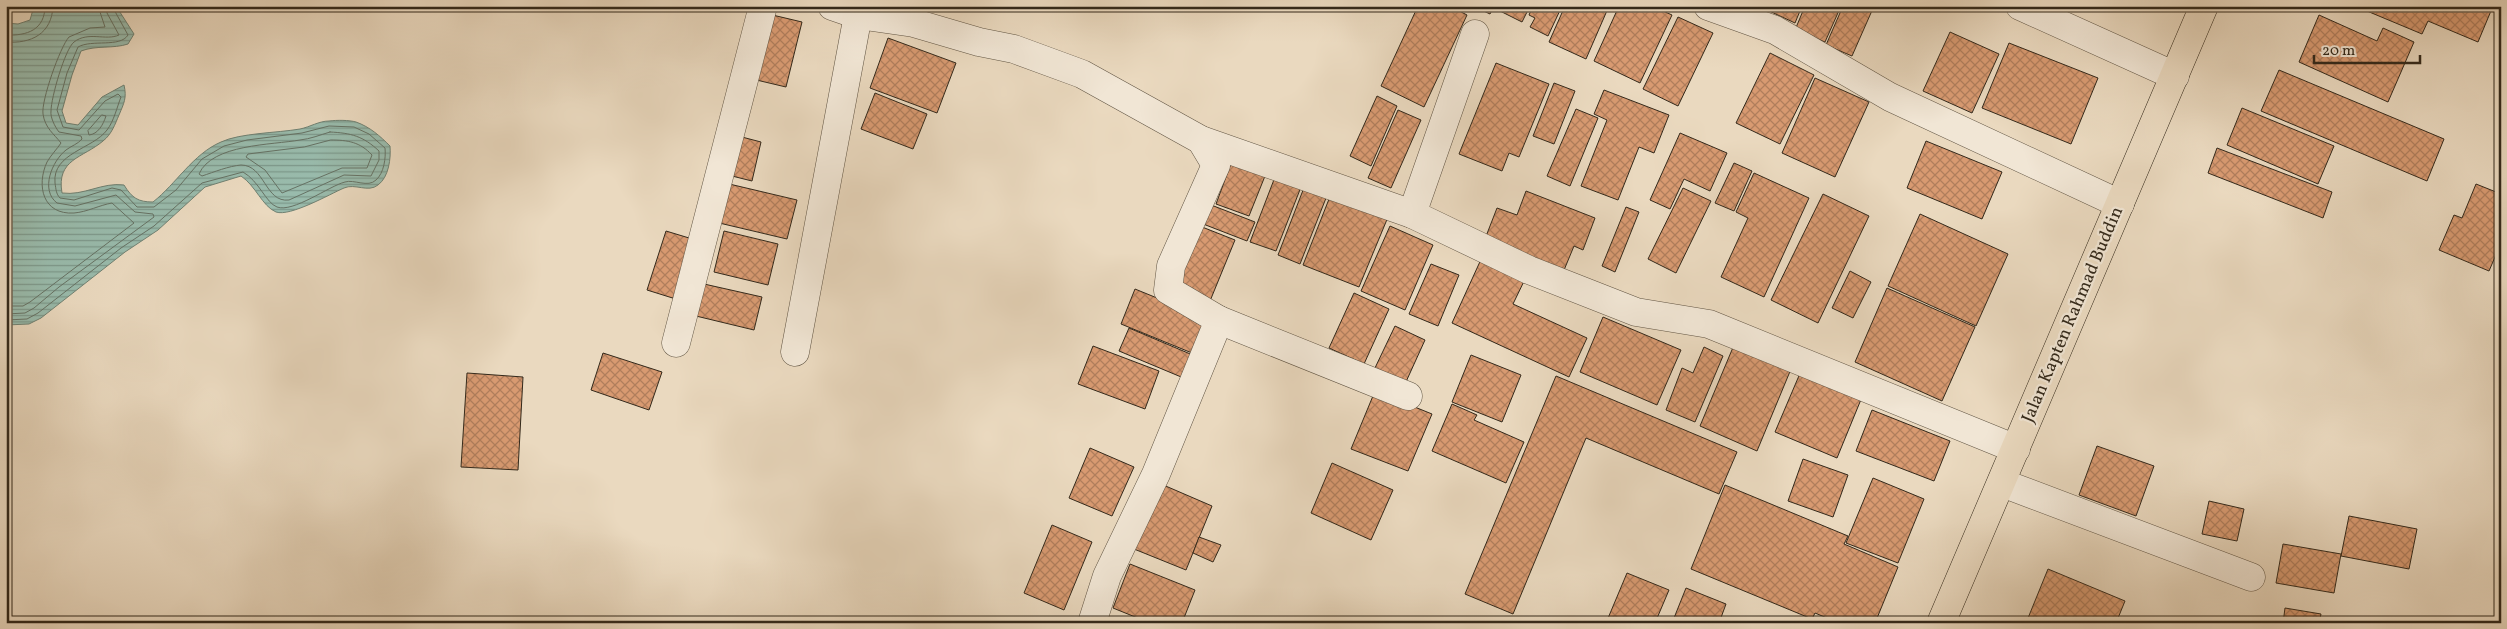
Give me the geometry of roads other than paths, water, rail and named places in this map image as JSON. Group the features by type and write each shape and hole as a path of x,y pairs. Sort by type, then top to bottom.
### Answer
{"main road":[{"name":"Jalan Kapten Rahmad Buddin","path":"1941,623 2002,484 2204,6"}],"street":[{"path":"676,343 763,6"},
{"path":"832,6 858,15 914,23 979,42 1014,49 1082,74 1201,140 1412,214 1529,270 1636,312 1709,324 2016,449"},
{"path":"1708,6 1775,30 1890,97 2120,204"},
{"path":"2020,6 2175,76"},
{"path":"795,352 858,15"},
{"path":"1412,214 1476,34"},
{"path":"1201,140 1216,165 1170,266 1168,290 1219,320 1408,396"},
{"path":"1092,623 1107,576 1156,474 1219,320"},
{"path":"2002,484 2251,577"}],"water":[{"path":"34,6 116,6 134,34 128,44 81,51 62,111 66,123 78,125 102,97 124,85 125,97 124,104 109,135 67,166 61,182 62,193 78,193 108,185 124,185 136,198 153,202 202,154 221,142 238,137 300,129 336,120 356,122 366,126 390,146 390,162 385,177 382,182 374,187 344,188 320,200 282,213 271,209 241,176 205,187 158,230 125,252 41,318 29,324 6,325 6,23 18,24 30,20"}]}
